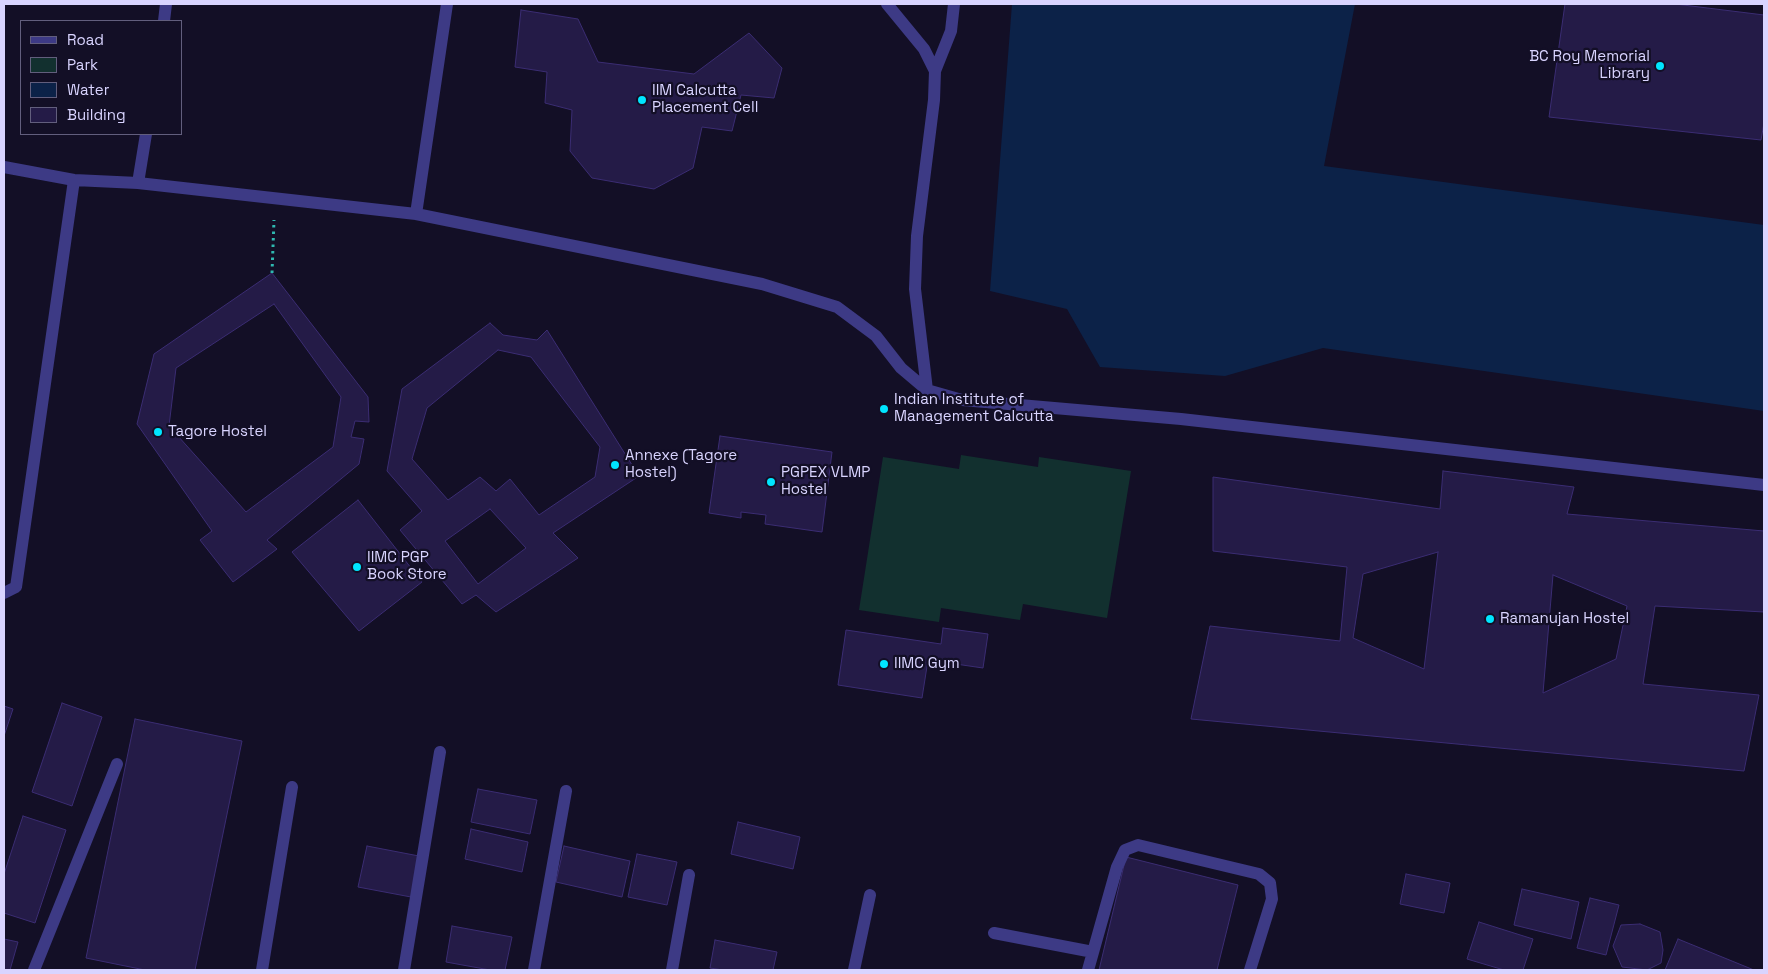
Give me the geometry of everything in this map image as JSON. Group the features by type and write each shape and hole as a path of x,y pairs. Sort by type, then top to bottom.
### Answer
{"street":[{"path":"164,20 166,4"},
{"path":"416,214 448,4"},
{"path":"887,4 924,49 935,71"},
{"path":"927,390 915,289 917,236 934,100 935,71 951,31 954,4"},
{"path":"138,183 146,135"},
{"path":"4,167 74,180 138,183 275,200 416,214 762,284 837,307 876,336 901,368 927,390 962,400 1181,420 1764,485"},
{"path":"4,593 16,587 74,180"},
{"path":"404,970 440,752"},
{"path":"34,970 117,764"},
{"path":"262,970 292,787"},
{"path":"536,970 566,791"},
{"path":"1088,970 1117,867 1125,850 1138,845 1259,874 1270,883 1272,899 1250,970"},
{"path":"672,970 689,875"},
{"path":"854,970 870,895"},
{"path":"994,934 1093,952"}],"path":[{"path":"272,273 275,200"}],"green space":[{"path":"961,455 1038,467 1039,457 1131,471 1107,618 1023,604 1020,620 941,608 939,622 859,610 883,457 959,469"}],"water":[{"path":"1012,4 1355,4 1324,166 1764,225 1764,411 1323,348 1225,376 1100,367 1067,309 990,291"}],"building":[{"name":"BC Roy Memorial Library","path":"1565,4 1675,4 1764,15 1764,123 1761,140 1549,117"},
{"name":"IIM Calcutta Placement Cell","path":"521,10 578,19 598,62 694,74 749,33 782,68 774,98 741,95 732,131 702,127 693,168 654,189 592,178 570,151 572,110 545,103 547,72 515,67"},
{"name":"Tagore Hostel","path":"272,273 368,397 369,422 355,421 351,437 364,439 359,464 267,540 277,549 233,582 200,540 212,531 137,424 154,354","holes":["274,304 341,397 333,447 246,512 169,426 176,368"]},
{"name":"Annexe (Tagore Hostel)","path":"490,323 503,335 537,340 547,330 639,476 553,533 578,558 496,612 476,595 462,604 400,530 422,511 387,471 402,389","holes":["498,350 531,357 600,447 595,477 539,515 510,479 496,491 480,477 448,500 412,459 427,408","490,509 526,548 478,584 445,541"]},
{"name":"PGPEX VLMP Hostel","path":"720,436 832,452 822,532 765,524 766,515 741,512 741,518 709,513"},
{"name":"Ramanujan Hostel","path":"1443,471 1574,487 1567,514 1764,531 1764,612 1655,606 1643,684 1759,695 1744,771 1191,719 1210,626 1340,641 1347,567 1213,551 1213,477 1440,509","holes":["1438,552 1424,669 1353,638 1363,574","1553,575 1627,606 1616,659 1543,693"]},
{"name":"IIMC PGP Book Store","path":"358,500 422,582 359,631 292,552"},
{"name":"IIMC Gym","path":"943,628 988,634 983,668 928,660 922,698 838,685 846,630 941,644"},
{"path":"62,703 102,717 72,806 32,792"},
{"path":"4,706 13,709 4,736"},
{"path":"135,719 242,741 195,970 145,970 86,958"},
{"path":"478,789 537,800 530,834 471,822"},
{"path":"23,816 66,830 35,923 4,913 4,874"},
{"path":"738,822 800,837 793,869 731,854"},
{"path":"471,829 528,842 522,872 465,859"},
{"path":"367,846 419,856 411,897 358,887"},
{"path":"564,846 630,861 622,897 556,882"},
{"path":"637,854 677,862 667,905 628,897"},
{"path":"1126,857 1238,885 1217,970 1099,970"},
{"path":"1406,874 1450,883 1444,913 1400,904"},
{"path":"1522,889 1579,902 1571,939 1514,925"},
{"path":"1590,898 1619,905 1606,955 1577,948"},
{"path":"1479,922 1533,939 1523,970 1504,970 1467,959"},
{"path":"1640,924 1660,932 1663,950 1661,963 1647,970 1622,967 1613,946 1621,925"},
{"path":"452,926 512,937 505,970 490,970 446,962"},
{"path":"4,939 18,942 10,970 4,970"},
{"path":"1678,939 1754,970 1665,970"},
{"path":"715,940 777,952 773,970 723,970 710,968"}],"place":[{"name":"BC Roy Memorial Library","path":"1660,66"},
{"name":"IIM Calcutta Placement Cell","path":"642,100"},
{"name":"Indian Institute of Management Calcutta","path":"884,409"},
{"name":"Tagore Hostel","path":"158,432"},
{"name":"Annexe (Tagore Hostel)","path":"615,465"},
{"name":"PGPEX VLMP Hostel","path":"771,482"},
{"name":"IIMC PGP Book Store","path":"357,567"},
{"name":"Ramanujan Hostel","path":"1490,619"},
{"name":"IIMC Gym","path":"884,664"}]}
